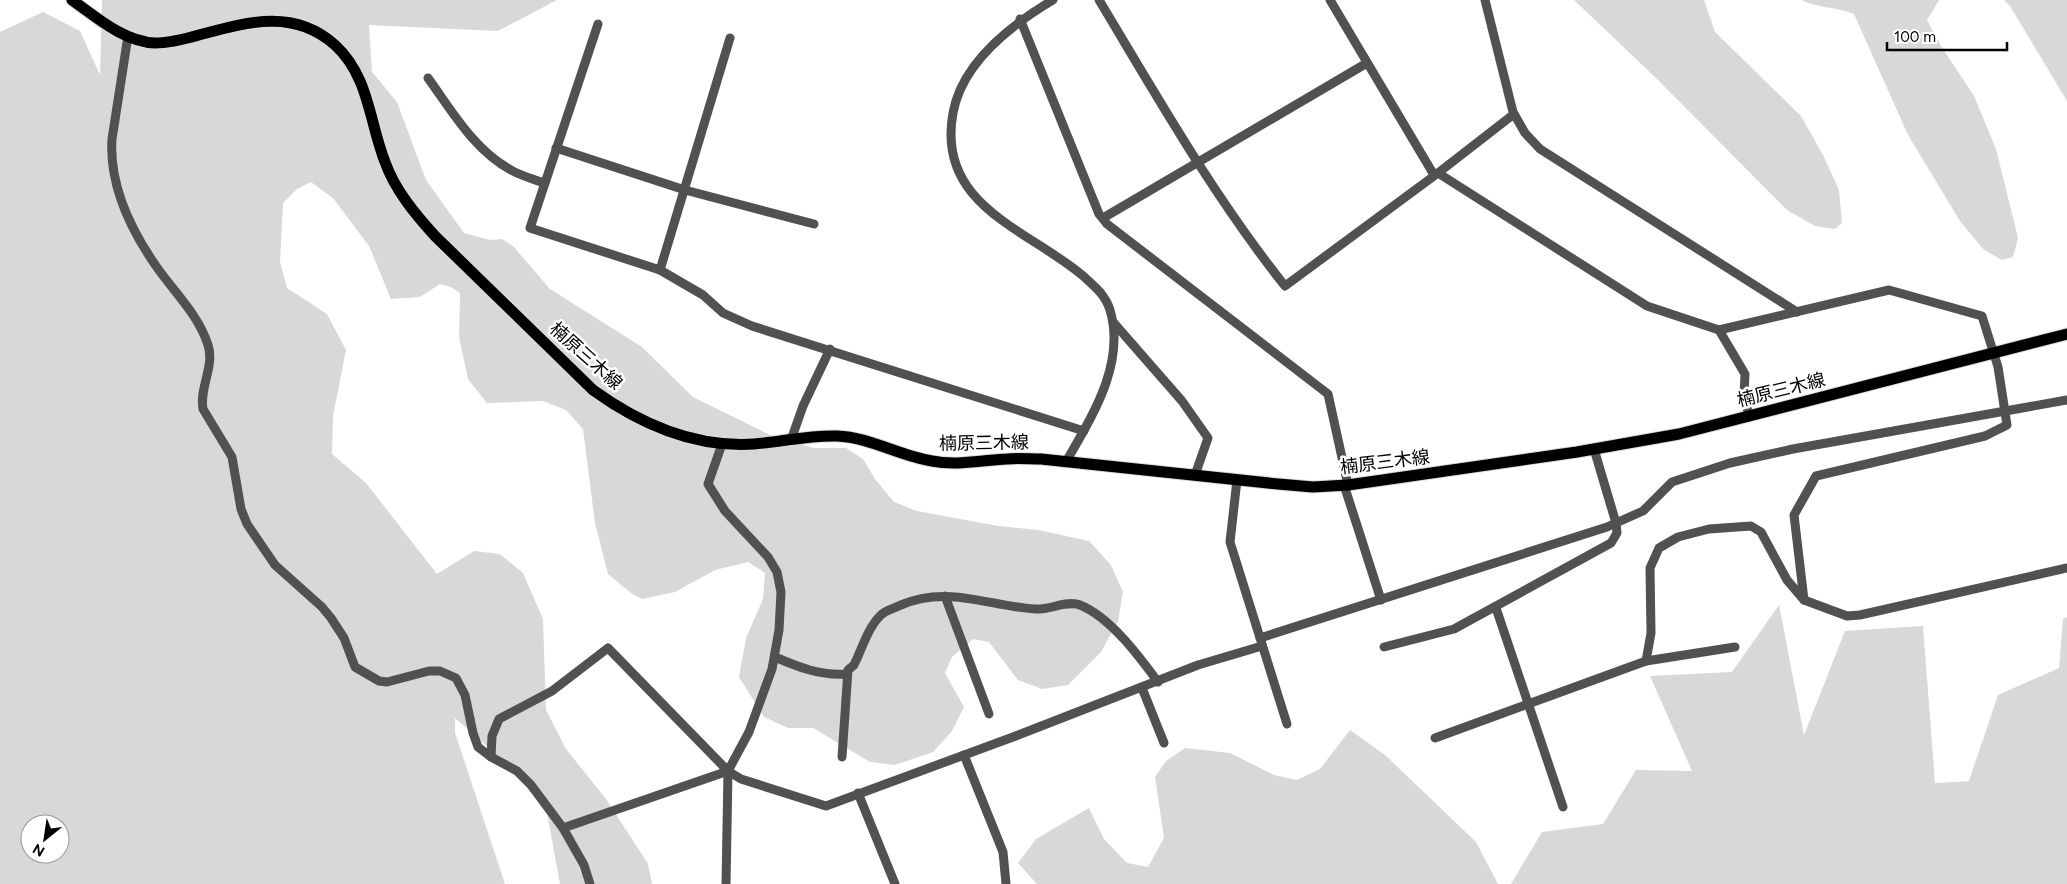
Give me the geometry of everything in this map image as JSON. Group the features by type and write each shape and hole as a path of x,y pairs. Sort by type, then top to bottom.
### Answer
{"main road":[{"name":"楠原三木線","path":"72,0 128,36 154,43 174,42 256,21 282,21 320,34 348,57 359,74 385,162 415,215 435,236 593,390 631,415 661,429 683,436 722,444 753,444 837,436 856,439 914,457 946,464 1007,459 1066,462 1313,487 1346,485 1594,449 1679,434 2067,334"}],"street":[{"path":"1053,0 1020,19 1001,35 959,90 950,127 952,151 964,184 990,211 1010,228 1070,265 1099,290 1110,310 1115,335 1112,370 1084,431 1066,462"},
{"path":"1099,0 1197,163 1285,286 1514,114"},
{"path":"1330,0 1436,174 1647,306 1719,330 1889,290 1982,316 1994,353 2006,411 2007,425 1985,436 1816,476 1794,515 1804,600"},
{"path":"1484,0 1514,114 1526,133 1540,149 1797,312"},
{"path":"1020,19 1099,214 1328,394 1346,485 1381,600"},
{"path":"598,24 530,228 660,270 703,295 723,313 739,321 1084,431"},
{"path":"128,36 112,139 111,155 118,189 132,227 156,266 190,310 209,347 210,358 201,400 203,409 232,457 241,509 248,524 275,566 322,607 331,618 344,638 355,667 379,681 387,682 429,671 440,671 456,678 465,695 478,747 522,776 563,828 584,864 590,884"},
{"path":"660,270 730,38"},
{"path":"1103,218 1367,63"},
{"path":"428,78 466,132 493,158 512,171 544,183"},
{"path":"556,148 685,190 814,224"},
{"path":"1112,320 1182,401 1208,438 1195,476"},
{"path":"1719,330 1745,374 1744,394 1749,417"},
{"path":"790,440 803,406 830,349"},
{"path":"491,757 492,736 499,719 552,691 608,648 728,771 741,779 826,806 1261,642 1381,600 1616,523 1643,511 1672,482 1730,464 1793,449 2067,400"},
{"path":"722,444 708,484 725,511 768,557 777,572 782,592 775,656 765,693 749,732 728,771 726,884"},
{"path":"1384,647 1454,629 1496,608 1611,543 1617,533 1616,523 1594,449"},
{"path":"1237,480 1230,542 1287,724"},
{"path":"1646,661 1651,633 1650,568 1660,548 1678,537 1709,529 1751,526 1761,532 1787,580 1804,600 1847,616 1860,615 2067,568"},
{"path":"842,757 846,674 879,616 919,597 945,596 1035,609 1049,609 1071,603 1079,605 1099,616 1111,626 1145,664 1158,682"},
{"path":"945,596 989,714"},
{"path":"1496,608 1563,806"},
{"path":"1435,738 1646,661 1735,647"},
{"path":"775,656 799,667 832,676 846,674"},
{"path":"1142,688 1164,744"},
{"path":"964,755 1003,852 1006,884"},
{"path":"563,828 728,771"},
{"path":"858,793 895,884"}],"shaded area":[{"path":"102,0 557,0 498,31 369,25 372,72 397,102 426,180 464,233 490,240 502,239 513,246 550,289 642,347 693,397 776,438 814,448 846,448 863,459 875,479 894,502 917,511 998,526 1038,530 1089,541 1111,565 1123,592 1118,621 1101,652 1068,685 1042,689 1018,680 989,642 973,639 952,657 945,673 964,707 952,731 933,752 895,765 870,762 813,728 788,728 764,717 739,677 746,638 763,599 765,573 748,562 715,570 675,592 642,599 631,593 608,574 595,523 583,429 566,410 543,401 487,403 468,379 459,337 460,293 451,287 440,284 420,297 391,299 369,246 333,198 311,182 297,189 283,203 280,262 287,288 327,314 346,350 333,416 332,454 366,483 437,574 474,551 500,554 523,573 543,619 546,710 566,749 606,799 648,864 652,884 560,884 544,797 455,718 455,733 505,884 0,884 0,32 43,12 80,31 100,75"},
{"path":"1574,0 1704,0 1715,32 1801,116 1824,157 1839,190 1842,223 1835,229 1815,226 1787,210 1657,79"},
{"path":"1801,0 1939,0 1927,20 1941,46 1974,96 1996,149 2018,238 2013,257 2002,260 1984,250 1960,221 1908,135 1854,14 1814,5"},
{"path":"2004,0 2067,0 2067,101 2010,6"},
{"path":"1779,605 1804,735 1845,631 1923,626 1935,783 1969,781 1998,695 2059,668 2063,619 2067,617 2067,884 1511,884 1542,832 1603,824 1636,770 1692,771 1650,676 1732,672"},
{"path":"1350,730 1385,755 1476,842 1498,884 1037,884 1018,863 1036,839 1089,808 1104,839 1127,863 1148,867 1164,838 1155,777 1166,761 1185,748 1230,753 1274,775 1297,780 1320,769"}]}
